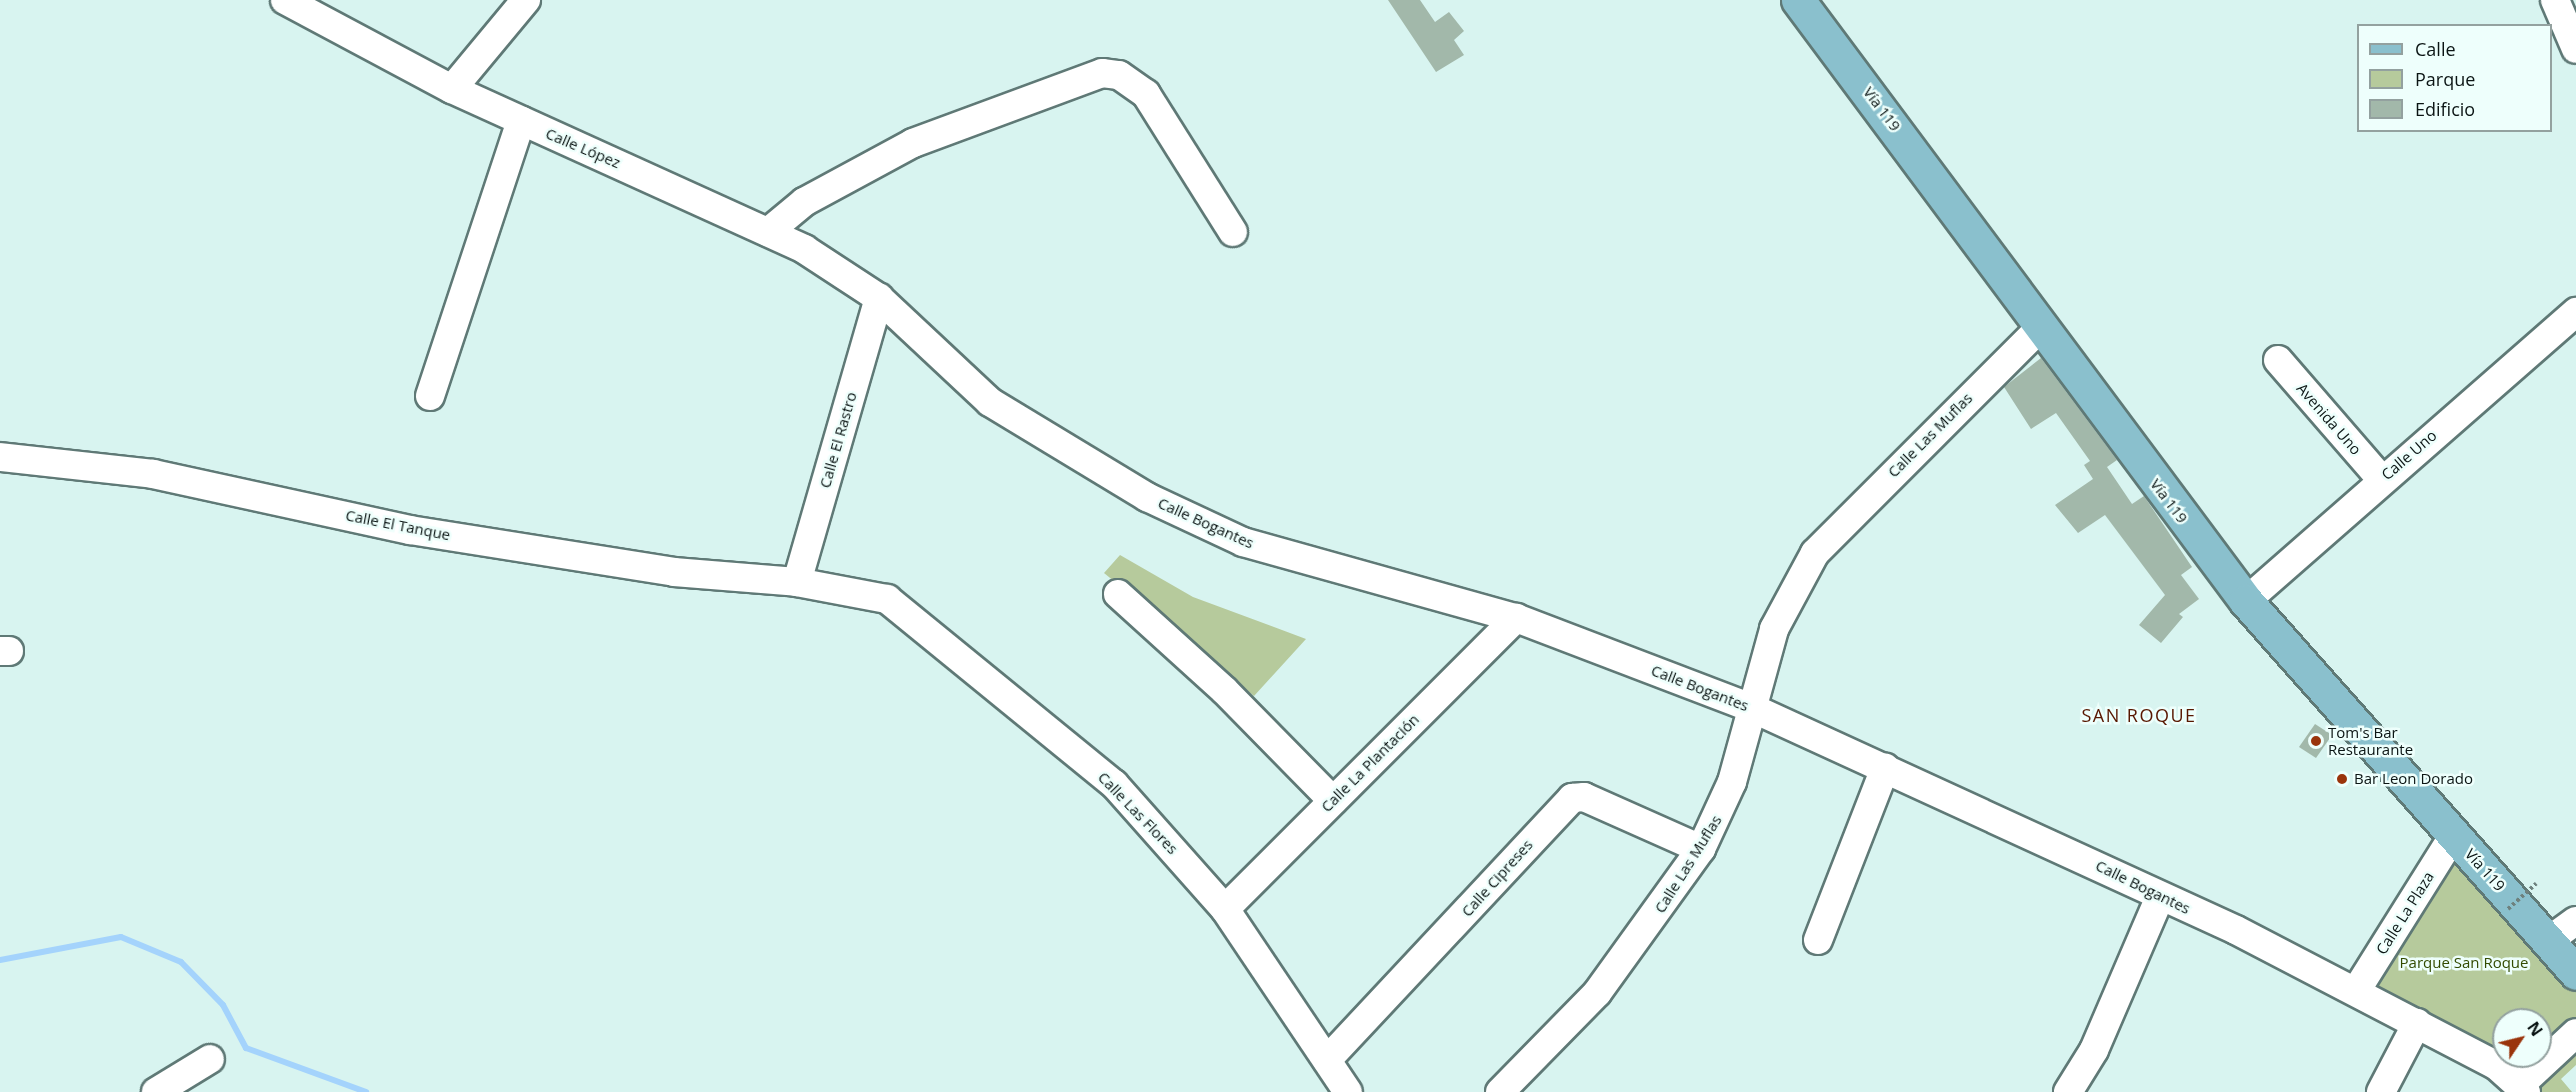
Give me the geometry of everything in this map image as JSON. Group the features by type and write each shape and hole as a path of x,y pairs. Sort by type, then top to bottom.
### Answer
{"main road":[{"name":"Vía 119","path":"1798,0 2040,329 2246,601 2576,973"}],"street":[{"name":"Calle López","path":"285,0 452,89 768,232 879,298"},
{"path":"452,89 526,0"},
{"path":"2555,0 2576,49"},
{"path":"768,232 804,202 914,143 1102,73 1119,75 1146,94 1233,232"},
{"path":"430,396 521,121"},
{"name":"Calle El Rastro","path":"797,582 879,298"},
{"name":"Calle Bogantes","path":"879,298 990,402 1147,497 1243,543 1516,618 1752,708 1885,768 2356,991 2497,1066 2523,1089"},
{"name":"Calle Uno","path":"2246,601 2381,479 2576,312"},
{"name":"Calle Las Muflas","path":"1500,1092 1597,993 1701,849 1732,782 1774,629 1815,553 2040,329"},
{"name":"Avenida Uno","path":"2278,360 2381,479"},
{"name":"Calle El Tanque","path":"0,457 153,474 410,530 674,572 797,582"},
{"name":"Calle Las Flores","path":"797,582 898,606 1114,784 1224,909 1348,1092"},
{"path":"1118,594 1226,691 1333,801"},
{"name":"Calle La Plantación","path":"1224,909 1516,618"},
{"path":"1818,940 1885,768"},
{"name":"Calle Cipreses","path":"1327,1060 1572,798 1584,797 1701,849"},
{"name":"Calle La Plaza","path":"2356,991 2454,836"},
{"path":"2068,1092 2094,1050 2160,897"},
{"path":"2548,941 2576,921"},
{"path":"2381,1092 2417,1023"},
{"path":"2523,1089 2576,1033"},
{"path":"156,1092 210,1059"}],"path":[{"path":"2508,909 2536,884"}],"green space":[{"path":"1120,555 1193,597 1306,639 1254,696 1104,573"},
{"name":"Parque San Roque","path":"2455,856 2576,991 2576,1026 2552,1048 2552,1008 2492,1008 2492,1055 2370,984"},
{"path":"2576,1047 2576,1065 2561,1079 2572,1092 2535,1092 2530,1087"},
{"name":"Parque San Roque","path":"2515,1068 2530,1068 2524,1073"}],"building":[{"path":"1388,0 1420,0 1435,22 1449,12 1464,31 1454,40 1464,55 1436,72"},
{"path":"2041,358 2117,460 2107,467 2132,504 2144,496 2192,567 2181,575 2199,599 2179,614 2183,617 2161,643 2139,625 2165,595 2105,515 2078,533 2055,505 2093,479 2084,465 2090,461 2056,413 2031,429 2004,387"},
{"name":"Tom's Bar Restaurante","path":"2315,724 2332,735 2316,758 2299,747"}],"waterway":[{"path":"0,960 121,937 181,962 223,1005 246,1048 366,1092"}],"place":[{"name":"Tom's Bar Restaurante","path":"2316,741"},
{"name":"Bar Leon Dorado","path":"2342,779"}],"district":[{"name":"SAN ROQUE","path":"2139,715"}]}
